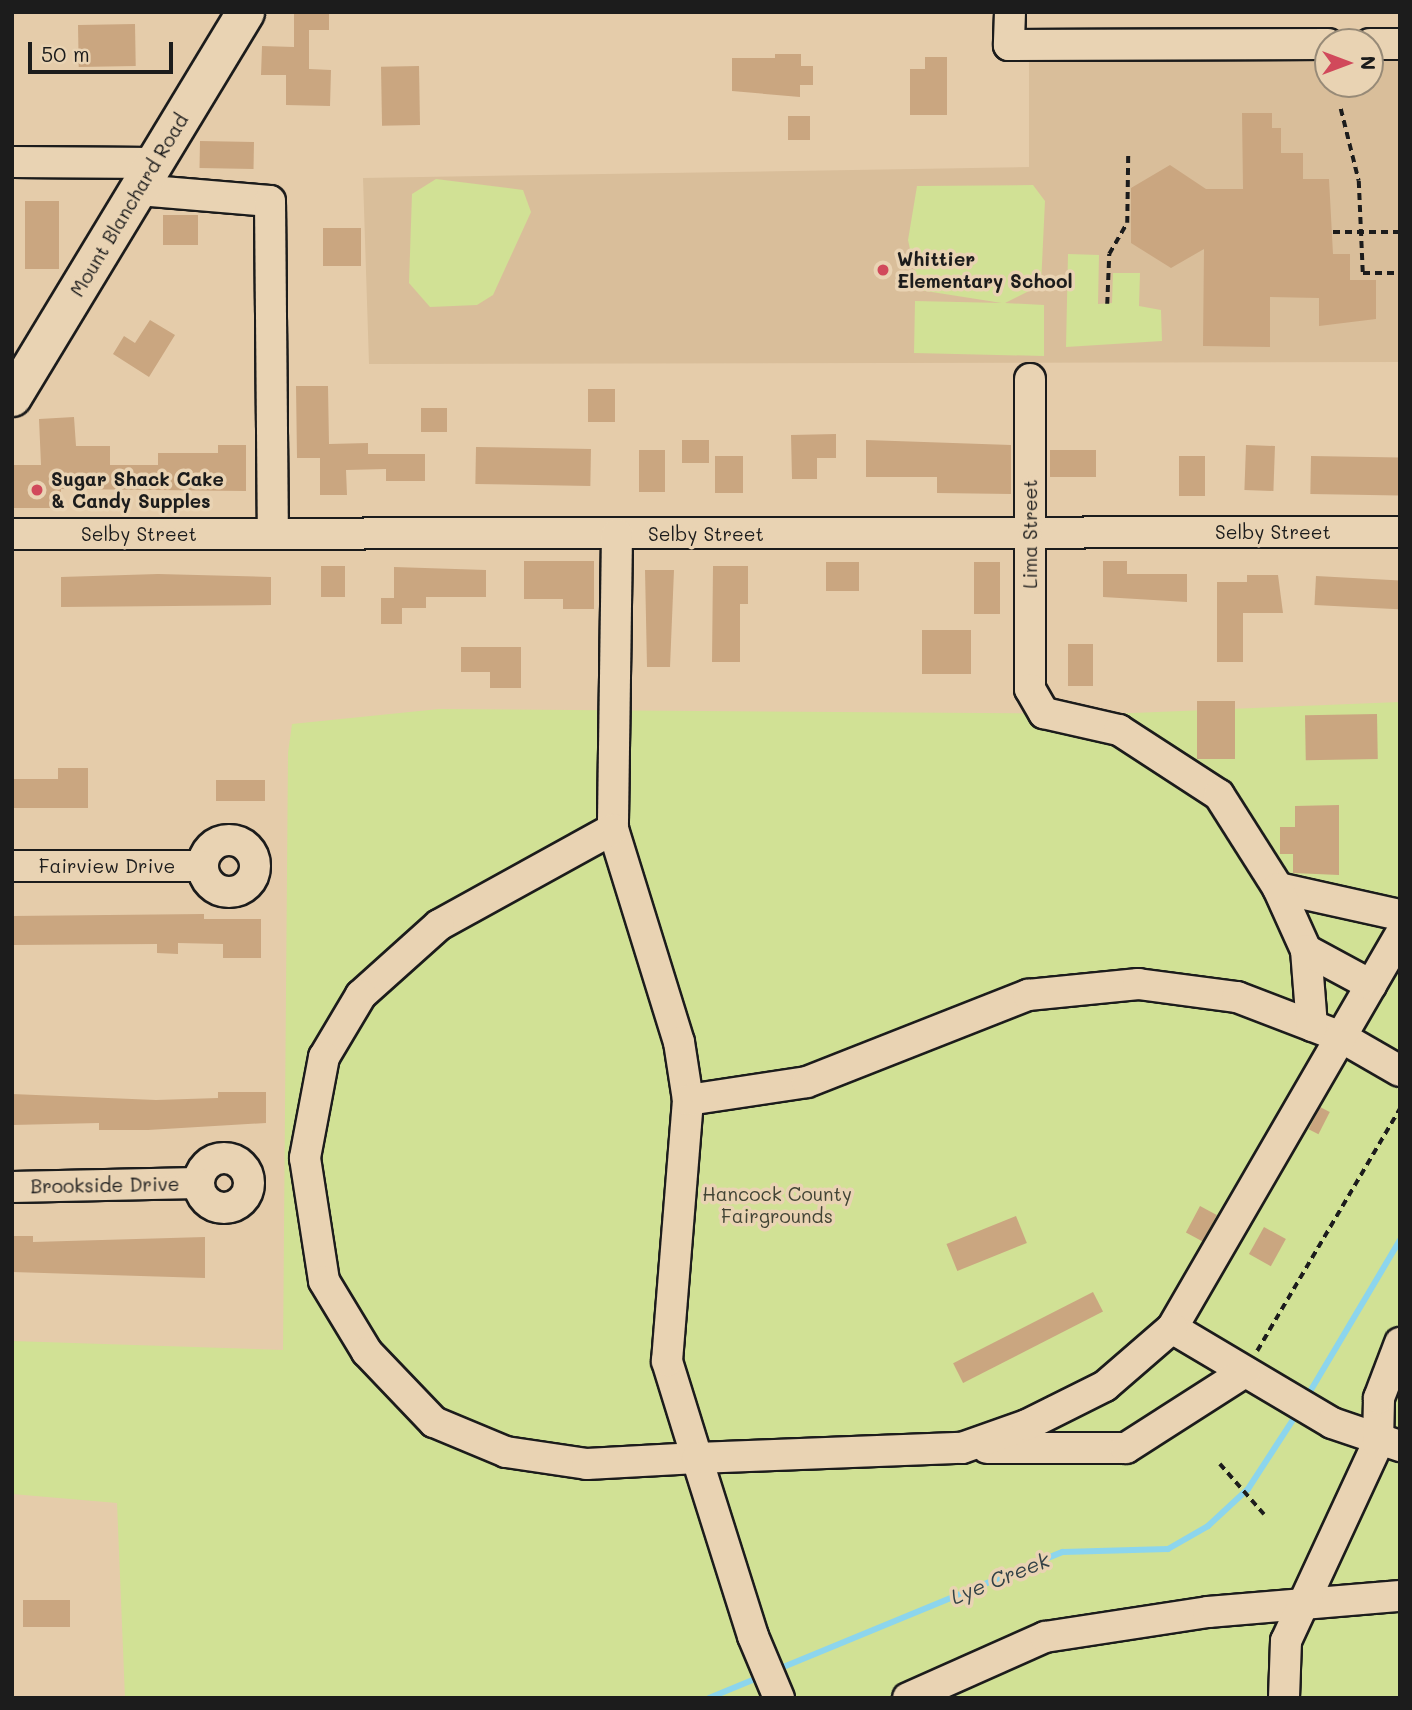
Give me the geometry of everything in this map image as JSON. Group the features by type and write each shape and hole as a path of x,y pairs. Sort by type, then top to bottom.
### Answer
{"main road":[{"name":"Mount Blanchard Road","path":"12,397 245,12"}],"street":[{"path":"1010,12 1009,45 1314,44"},
{"path":"12,162 146,176 270,201 273,533"},
{"name":"Lima Street","path":"1030,379 1030,689 1044,713 1119,730 1219,795 1278,888"},
{"name":"Selby Street","path":"12,534 1400,532"},
{"path":"617,534 617,694 613,828 679,1042 688,1100 667,1361 753,1636 779,1698"},
{"path":"613,828 439,925 361,995 324,1057 305,1158 324,1281 367,1352 434,1422 506,1452 573,1462 962,1448 1126,1448 1256,1378"},
{"name":"Fairview Drive","path":"12,866 202,866"},
{"path":"1278,888 1400,915"},
{"path":"1278,888 1306,950 1312,1026"},
{"path":"962,1448 1027,1425 1105,1386 1172,1328 1400,935"},
{"path":"1306,950 1371,985"},
{"path":"688,1100 807,1082 1028,995 1138,984 1237,997 1341,1037 1400,1071"},
{"name":"Brookside Drive","path":"12,1187 198,1183"},
{"path":"1172,1328 1332,1423 1389,1444"},
{"path":"1284,1698 1286,1641 1303,1603 1389,1444 1379,1398 1400,1343"},
{"path":"908,1698 1045,1637 1208,1612 1400,1596"}],"path":[{"path":"1341,109 1359,181 1363,273 1400,273"},
{"path":"1107,304 1109,254 1127,223 1128,154"},
{"path":"1333,232 1400,232"},
{"path":"1256,1378 1400,1108"},
{"path":"1220,1464 1264,1514"}],"shaded area":[{"name":"Whittier Elementary School","path":"1314,44 1314,98 1384,98 1384,44 1400,44 1400,362 369,364 363,178 1029,167 1029,45"}],"green space":[{"path":"436,179 523,190 531,212 493,295 477,305 430,307 409,283 412,194"},
{"path":"1033,185 1045,201 1041,285 1005,303 1044,305 1044,356 914,353 915,301 1002,303 919,290 908,240 917,186"},
{"path":"1068,254 1099,255 1098,304 1112,303 1113,273 1140,273 1139,306 1161,310 1162,341 1066,347"},
{"name":"Hancock County Fairgrounds","path":"1400,702 1400,1698 125,1698 117,1503 12,1494 12,1341 283,1350 288,753 292,724 439,709 1109,714"}],"building":[{"path":"294,12 329,12 329,30 309,30 309,69 331,70 330,106 286,105 286,75 261,75 262,46 294,47"},
{"path":"135,24 136,66 79,67 78,25"},
{"path":"775,54 801,54 801,66 813,66 813,85 800,85 800,97 732,91 732,58 775,58"},
{"path":"925,57 947,57 947,115 910,115 910,69 925,69"},
{"path":"419,66 420,125 382,126 381,67"},
{"path":"1242,113 1272,113 1272,128 1281,128 1281,153 1303,153 1303,179 1329,179 1333,254 1350,254 1350,280 1376,280 1376,319 1319,326 1319,298 1270,297 1270,347 1203,346 1204,249 1171,268 1131,243 1131,188 1170,165 1206,189 1243,189"},
{"path":"788,116 810,116 810,140 788,140"},
{"path":"200,141 254,142 254,169 200,168"},
{"path":"25,201 59,201 59,269 25,269"},
{"path":"163,215 198,215 198,245 163,245"},
{"path":"323,228 361,228 361,266 323,266"},
{"path":"150,320 175,335 149,377 113,354 124,336 135,343"},
{"path":"296,386 328,386 329,444 368,443 368,454 425,454 425,481 386,481 386,469 346,470 347,495 320,495 320,458 297,458"},
{"path":"588,389 615,389 615,422 588,422"},
{"path":"421,408 447,408 447,432 421,432"},
{"path":"74,417 76,446 110,446 110,465 158,465 158,453 218,453 218,445 246,445 246,491 61,489 61,497 51,497 51,508 12,508 12,465 41,465 39,419"},
{"path":"836,434 836,458 817,458 817,479 792,479 791,435"},
{"path":"682,440 709,440 709,463 682,463"},
{"path":"866,440 1011,445 1011,494 937,493 937,477 866,477"},
{"path":"1246,445 1275,446 1273,491 1244,490"},
{"path":"476,447 591,449 590,486 475,484"},
{"path":"639,450 665,450 665,492 639,492"},
{"path":"1050,450 1096,450 1096,477 1050,477"},
{"path":"715,456 743,456 743,493 715,493"},
{"path":"1179,456 1205,456 1205,496 1179,496"},
{"path":"1311,456 1400,458 1399,496 1310,494"},
{"path":"524,561 594,561 594,609 563,609 563,599 524,599"},
{"path":"1103,561 1127,561 1127,574 1187,574 1187,602 1103,597"},
{"path":"826,562 859,562 859,591 826,591"},
{"path":"974,562 1000,562 1000,614 974,614"},
{"path":"321,566 345,566 345,597 321,597"},
{"path":"713,566 748,566 748,604 740,604 740,662 712,662"},
{"path":"394,567 486,570 486,597 426,597 426,608 402,608 402,624 381,624 381,598 394,598"},
{"path":"645,570 674,570 670,667 647,667"},
{"path":"158,574 271,577 271,605 61,607 61,577"},
{"path":"1247,575 1278,575 1283,613 1243,613 1243,662 1217,662 1217,582 1247,582"},
{"path":"1316,576 1400,580 1398,609 1314,605"},
{"path":"922,630 971,630 971,674 922,674"},
{"path":"1068,644 1093,644 1093,686 1068,686"},
{"path":"461,647 521,647 521,688 490,688 490,672 461,672"},
{"path":"1197,701 1235,701 1235,759 1197,759"},
{"path":"1377,714 1378,759 1306,760 1305,715"},
{"path":"58,768 88,768 88,808 12,808 12,779 58,779"},
{"path":"216,780 265,780 265,801 216,801"},
{"path":"1339,805 1339,875 1293,873 1293,854 1280,854 1280,827 1295,827 1295,806"},
{"path":"204,914 204,919 261,919 261,958 223,958 223,944 178,943 178,954 157,953 157,944 12,945 12,916"},
{"path":"218,1092 266,1092 266,1123 148,1130 99,1130 99,1123 12,1125 12,1094 156,1100 218,1098"},
{"path":"1320,1107 1330,1112 1318,1134 1309,1129"},
{"path":"1200,1206 1217,1215 1203,1241 1186,1232"},
{"path":"1016,1216 1027,1243 957,1271 946,1244"},
{"path":"1264,1227 1286,1239 1271,1266 1249,1254"},
{"path":"12,1236 33,1236 33,1242 205,1237 205,1278 12,1272"},
{"path":"1093,1292 1103,1312 963,1383 953,1363"},
{"path":"23,1600 70,1600 70,1627 23,1627"}],"waterway":[{"name":"Lye Creek","path":"1305,1400 1400,1240"},
{"name":"Lye Creek","path":"776,1670 1063,1552 1168,1549 1208,1526 1248,1489 1298,1412"},
{"name":"Lye Creek","path":"709,1698 762,1676"}],"place":[{"name":"Whittier Elementary School","path":"883,270"},
{"name":"Sugar Shack Cake & Candy Supples","path":"37,490"}]}
